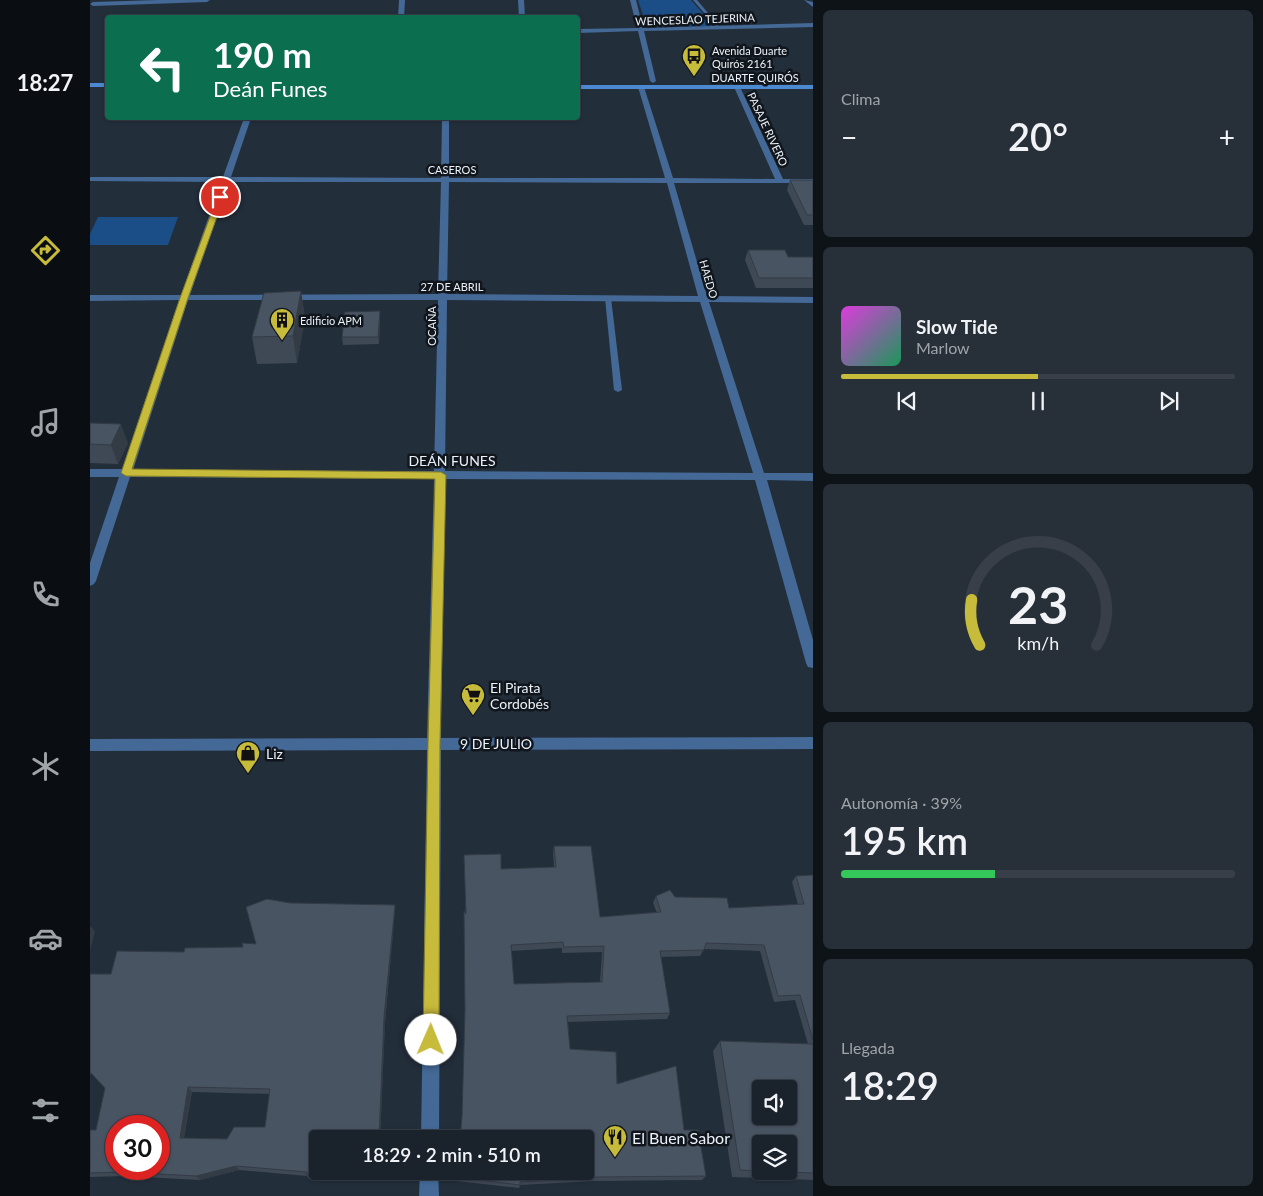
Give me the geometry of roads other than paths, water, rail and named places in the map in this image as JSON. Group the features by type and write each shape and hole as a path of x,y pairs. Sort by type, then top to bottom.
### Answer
{"main road":[{"path":"90,80 105,80"},
{"name":"DUARTE QUIRÓS","path":"580,81 813,81"},
{"path":"90,85 105,85"},
{"name":"DUARTE QUIRÓS","path":"580,86 813,87"}],"street":[{"path":"90,13 93,2 207,0"},
{"path":"401,15 402,0"},
{"path":"521,0 522,15"},
{"path":"633,0 654,81"},
{"path":"807,0 813,6"},
{"name":"WENCESLAO TEJERINA","path":"580,31 641,31 813,25"},
{"name":"HAEDO","path":"641,87 704,301 760,477 813,663"},
{"name":"PASAJE RIVERO","path":"736,87 780,180"},
{"path":"90,581 184,298 247,120"},
{"name":"OCAÑA","path":"430,1130 434,743 441,475 446,120"},
{"name":"CASEROS","path":"90,178 445,181 813,181"},
{"name":"27 DE ABRIL","path":"90,298 442,297 608,298 704,301 813,300"},
{"name":"DEÁN FUNES","path":"90,473 813,478"},
{"name":"9 DE JULIO","path":"90,745 434,743 813,744"},
{"path":"429,1180 429,1196"}],"lane":[{"path":"695,0 719,28"},
{"path":"608,298 618,390"}],"place":[{"name":"Avenida Duarte Quirós 2161","path":"694,77"},
{"name":"Edificio APM","path":"282,341"},
{"name":"El Pirata Cordobés","path":"473,716"},
{"name":"Liz","path":"248,774"},
{"name":"El Buen Sabor","path":"615,1158"}]}
